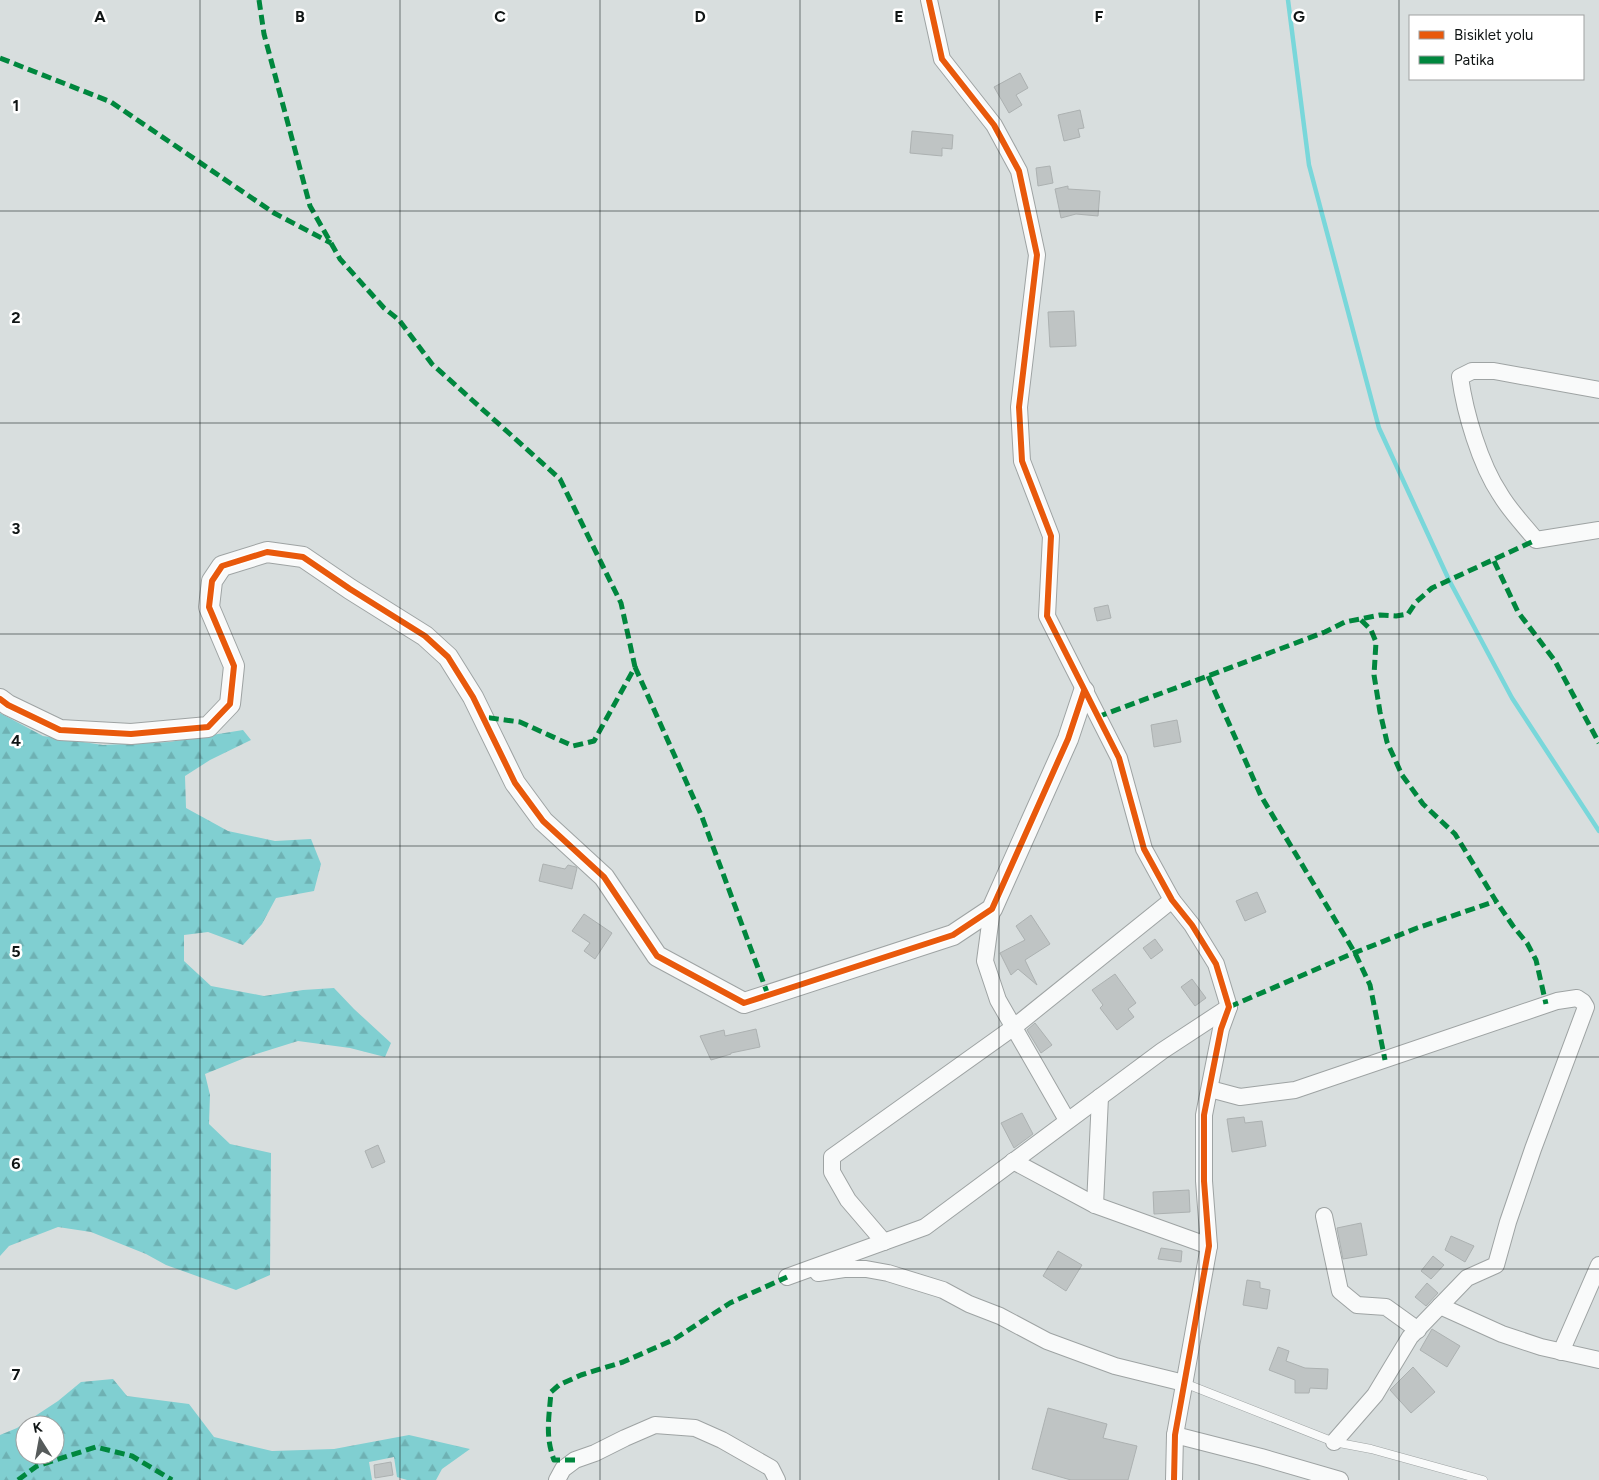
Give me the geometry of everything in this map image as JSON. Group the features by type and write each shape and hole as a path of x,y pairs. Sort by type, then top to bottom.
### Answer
{"street":[{"path":"929,0 942,59 994,125 1019,171 1037,255 1019,407 1022,461 1051,536 1047,616 1119,758 1144,849 1172,900 1192,925 1216,964 1228,1007 1221,1029 1204,1115 1204,1181 1209,1246 1175,1435 1174,1480"},
{"path":"1599,390 1540,378 1494,372 1472,371 1460,377 1468,418 1482,457 1499,494 1536,540 1599,530"},
{"path":"0,699 8,705 60,730 131,734 208,727 230,704 234,666 209,606 212,581 222,566 267,552 303,557 425,636 448,657 474,697 515,783 543,821 604,877 657,956 744,1003 953,935 992,909"},
{"path":"1067,1120 998,1000 985,961 992,909 1068,739 1084,691"},
{"path":"884,1242 848,1200 832,1172 832,1157 1014,1027 1172,900"},
{"path":"1210,1089 1240,1097 1295,1090 1568,998 1577,998 1586,1007 1508,1222 1496,1265 1468,1278 1410,1337 1375,1395 1334,1442"},
{"path":"1184,1384 1115,1366 1046,1341 1000,1316 969,1304 944,1290 888,1272 866,1268 844,1269 787,1277 926,1227 1162,1050 1228,1007"},
{"path":"1095,1205 1100,1097"},
{"path":"1013,1161 1095,1205 1209,1246"},
{"path":"1324,1216 1340,1291 1357,1305 1386,1307 1418,1330"},
{"path":"1560,1352 1599,1265"},
{"path":"1440,1306 1502,1334 1541,1347 1599,1360"},
{"path":"557,1480 563,1469 575,1460 596,1453 655,1425 695,1428 722,1440 771,1468 777,1480"},
{"path":"1175,1435 1340,1480"}],"lane":[{"path":"1184,1384 1334,1442 1371,1449 1483,1480"}],"green space":[{"path":"0,713 43,736 103,745 169,742 243,730 251,740 210,760 185,776 186,808 228,831 275,841 311,839 321,864 314,891 276,898 262,924 243,945 208,932 184,935 184,961 211,986 264,996 303,990 334,988 391,1043 385,1057 350,1048 298,1041 247,1057 205,1074 210,1095 209,1124 230,1144 271,1153 270,1275 236,1290 166,1265 146,1254 91,1232 58,1227 9,1246 0,1256"},
{"path":"113,1379 127,1396 189,1404 214,1437 272,1451 334,1449 409,1435 470,1449 442,1469 436,1480 407,1480 397,1477 394,1457 369,1462 372,1480 0,1480 0,1435 15,1429 15,1465 65,1465 65,1415 37,1415 81,1382"}],"building":[{"path":"1020,73 1028,88 1016,95 1022,105 1009,113 994,87"},
{"path":"1080,110 1084,128 1078,129 1080,137 1064,141 1058,115"},
{"path":"912,131 953,135 952,149 942,148 942,156 910,153"},
{"path":"1050,166 1053,183 1038,186 1036,168"},
{"path":"1068,186 1068,189 1100,191 1098,216 1076,214 1061,218 1055,189"},
{"path":"1074,311 1076,346 1050,347 1048,312"},
{"path":"1108,605 1111,618 1097,621 1094,608"},
{"path":"1177,720 1181,742 1154,747 1151,725"},
{"path":"543,864 565,869 568,865 576,867 572,889 539,881"},
{"path":"1257,892 1266,912 1245,921 1236,901"},
{"path":"584,914 612,933 595,959 584,951 590,943 572,931"},
{"path":"1031,915 1050,944 1025,960 1037,985 1018,969 1011,975 1000,953 1025,940 1016,926"},
{"path":"1155,939 1163,950 1151,959 1143,948"},
{"path":"1115,974 1136,1003 1128,1009 1134,1017 1117,1030 1100,1008 1103,1005 1092,990"},
{"path":"1192,979 1206,998 1195,1006 1181,987"},
{"path":"1035,1023 1052,1045 1041,1053 1027,1030"},
{"path":"756,1029 760,1047 731,1053 711,1060 700,1036 724,1030 725,1036"},
{"path":"1022,1113 1033,1134 1014,1148 1001,1123"},
{"path":"1244,1117 1245,1123 1262,1121 1266,1146 1232,1152 1227,1119"},
{"path":"378,1145 385,1162 372,1168 365,1151"},
{"path":"1189,1190 1190,1212 1154,1214 1153,1192"},
{"path":"1361,1223 1367,1255 1343,1259 1337,1228"},
{"path":"1451,1236 1474,1246 1465,1262 1445,1250"},
{"path":"1161,1248 1182,1251 1181,1262 1158,1259"},
{"path":"1058,1251 1082,1265 1066,1291 1043,1276"},
{"path":"1433,1256 1444,1265 1431,1279 1421,1271"},
{"path":"1247,1280 1260,1282 1260,1288 1270,1290 1267,1309 1243,1305"},
{"path":"1427,1283 1438,1293 1426,1306 1415,1297"},
{"path":"1432,1329 1460,1346 1447,1367 1420,1350"},
{"path":"1278,1347 1289,1351 1286,1361 1305,1368 1328,1369 1327,1389 1310,1388 1309,1393 1295,1393 1295,1380 1269,1370"},
{"path":"1413,1367 1435,1392 1411,1413 1390,1390"},
{"path":"1048,1408 1107,1424 1103,1438 1137,1446 1128,1480 1071,1480 1032,1469"},
{"path":"391,1462 393,1475 375,1478 374,1465"}],"waterway":[{"path":"1288,0 1309,165 1379,428 1449,580 1512,698 1599,831"}],"marked path":[{"path":"259,0 264,34 310,206 340,259 384,308 399,320 432,364 560,479 621,603 635,667 594,741 573,746 520,722 483,717"},
{"path":"0,58 111,102 274,213 331,243"},
{"path":"1097,717 1325,632 1345,622 1380,615 1396,616 1408,614 1416,602 1432,588 1536,540"},
{"path":"1494,561 1518,612 1555,661 1599,743"},
{"path":"1361,620 1371,630 1376,642 1374,675 1380,712 1387,742 1402,775 1423,804 1455,834 1496,901 1527,943 1536,960 1546,1004"},
{"path":"635,667 702,817 768,995"},
{"path":"1208,676 1261,796 1355,953 1370,985 1385,1060"},
{"path":"1229,1007 1417,928 1496,901"},
{"path":"575,1460 554,1460 549,1443 548,1427 551,1392 559,1385 581,1375 623,1362 673,1340 730,1303 787,1277"},
{"path":"18,1480 37,1466 96,1447 132,1456 172,1480"}],"cycle path":[{"path":"929,0 942,59 994,125 1019,171 1037,255 1019,407 1022,461 1051,536 1047,616 1119,758 1144,849 1172,900 1192,925 1216,964 1229,1007 1221,1029 1204,1115 1204,1181 1209,1246 1175,1435 1174,1480"},
{"path":"0,699 8,705 60,730 131,734 208,727 230,704 234,666 209,607 212,581 222,566 267,552 303,557 425,636 448,657 473,697 515,783 543,821 604,877 657,956 744,1003 953,935 992,909 1068,739 1084,691"}]}
